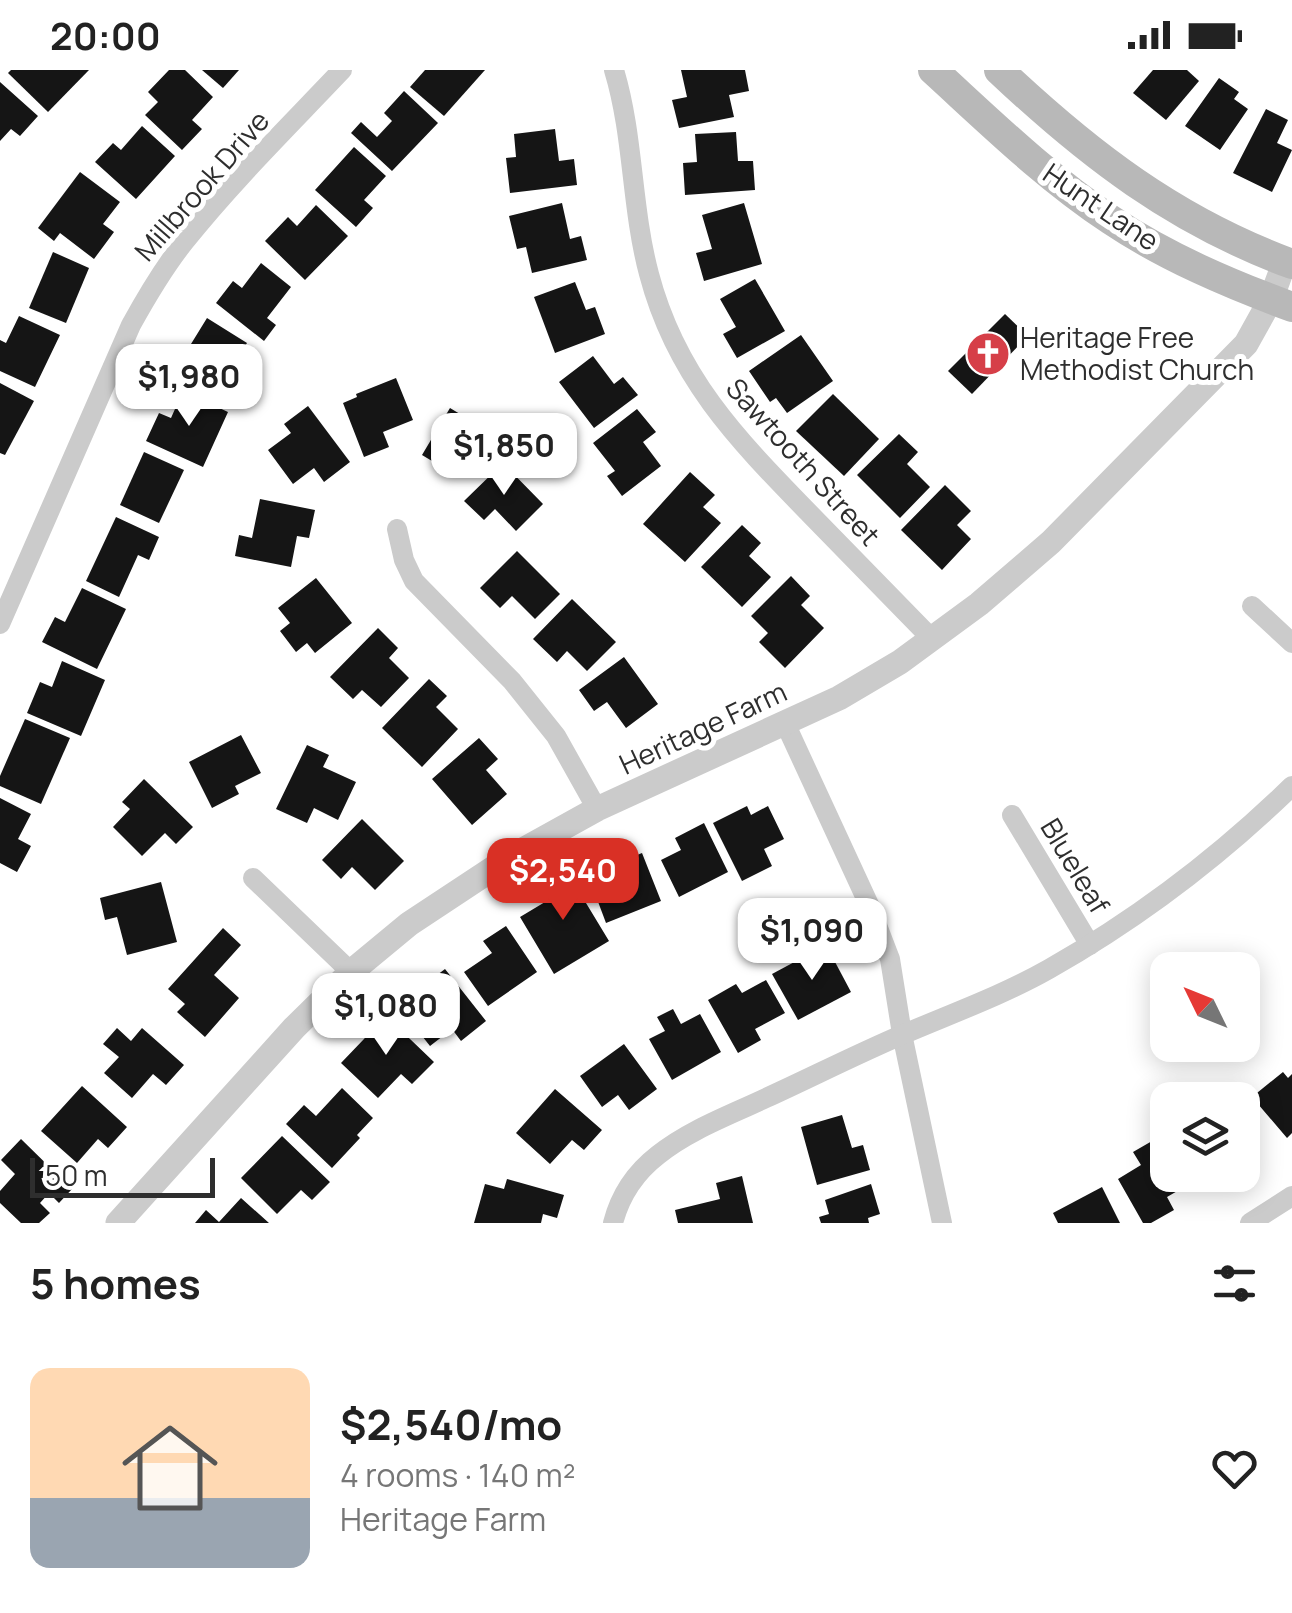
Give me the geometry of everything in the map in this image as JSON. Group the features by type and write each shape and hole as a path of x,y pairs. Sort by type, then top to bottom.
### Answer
{"main road":[{"name":"Hunt Lane","path":"933,70 1024,153 1113,222 1170,254 1281,303"},
{"name":"Hunt Lane","path":"999,70 1080,143 1144,190 1194,219 1288,262"}],"street":[{"name":"Millbrook Drive","path":"0,624 131,326 155,282 216,205 342,70"},
{"name":"Sawtooth Street","path":"614,70 624,108 640,233 650,276 683,362 745,447 932,639"},
{"name":"Heritage Farm","path":"118,1223 294,1028 351,972 409,924 512,856 597,810 839,698 900,662 979,604 1051,542 1246,344 1281,303 1288,262"},
{"path":"397,529 414,581 512,681 556,736 597,810"},
{"path":"1252,606 1292,643"},
{"path":"785,724 890,959 942,1223"},
{"path":"613,1223 618,1203 639,1172 660,1153 708,1125 902,1034 1006,991 1090,945 1185,880 1292,786"},
{"name":"Blueleaf","path":"1012,815 1090,945"},
{"path":"253,878 351,972"},
{"path":"1265,1219 1292,1196"}],"building":[{"path":"89,70 48,112 8,73"},
{"path":"169,70 185,70 213,97 192,120 202,129 182,150 145,115 158,102 148,92"},
{"path":"202,70 239,70 223,88"},
{"path":"425,70 485,70 444,116 410,87"},
{"path":"681,70 745,70 749,91 729,95 734,117 679,128 672,100 687,97"},
{"path":"1153,70 1187,70 1199,81 1166,120 1133,93"},
{"path":"1219,78 1239,92 1234,99 1248,109 1220,150 1185,126"},
{"path":"0,82 38,116 20,136 11,129 0,141"},
{"path":"404,91 438,123 392,171 351,133 361,122 377,137 392,121 384,113"},
{"path":"1266,109 1288,120 1277,143 1292,150 1272,192 1233,173"},
{"path":"142,126 175,156 136,199 95,162 113,143 121,150"},
{"path":"555,129 559,161 574,159 577,185 510,193 506,158 516,157 514,134"},
{"path":"736,132 738,161 753,161 755,190 685,195 683,163 697,162 695,134"},
{"path":"354,147 386,176 364,200 373,208 356,227 315,190"},
{"path":"80,172 120,202 103,224 114,232 94,259 60,233 54,241 38,228"},
{"path":"562,203 570,239 581,236 587,260 532,273 526,247 517,249 509,216"},
{"path":"744,203 762,264 704,281 696,253 712,249 702,215"},
{"path":"316,205 348,236 305,280 265,241 288,217 297,226"},
{"path":"53,252 89,268 66,323 29,308"},
{"path":"261,263 291,287 267,318 276,325 264,341 216,303 233,281 242,288"},
{"path":"755,279 785,331 737,358 723,334 736,327 720,299"},
{"path":"575,282 586,310 595,307 605,334 555,353 534,297"},
{"name":"Heritage Free Methodist Church","path":"1005,314 1028,336 972,394 948,371"},
{"path":"19,316 60,335 35,387 0,371 0,340 6,343"},
{"path":"207,318 247,343 213,398 186,381 204,352 191,344"},
{"path":"801,335 833,381 787,413 776,398 770,402 749,371"},
{"path":"593,356 614,384 623,377 638,395 594,428 559,382"},
{"path":"396,378 413,420 383,432 389,447 364,457 343,403"},
{"path":"0,383 34,401 5,455 0,453"},
{"path":"183,391 228,412 203,467 146,441 159,413 171,418"},
{"path":"833,394 879,439 844,476 796,431"},
{"path":"308,406 350,462 324,482 314,468 293,484 268,450 291,433 284,424"},
{"path":"450,408 498,437 479,468 461,458 452,473 422,455"},
{"path":"637,409 656,432 643,442 661,466 622,496 607,476 615,471 593,443"},
{"path":"899,434 918,452 907,464 930,487 900,518 857,475"},
{"path":"144,452 184,470 159,523 120,505"},
{"path":"503,463 543,504 516,531 495,509 484,520 464,501"},
{"path":"690,472 715,495 703,507 721,523 685,562 643,524"},
{"path":"945,485 971,511 957,525 971,539 942,570 901,530"},
{"path":"260,499 315,510 309,538 297,536 291,567 235,556 239,535 252,538"},
{"path":"116,517 159,537 149,560 138,555 119,597 86,581"},
{"path":"742,525 761,543 749,556 771,577 742,607 701,567"},
{"path":"517,551 560,594 535,619 512,596 500,608 480,588"},
{"path":"791,576 810,596 801,605 824,628 785,668 759,642 768,633 751,616"},
{"path":"316,578 352,623 315,653 307,643 296,652 280,631 290,623 278,608"},
{"path":"82,588 126,609 97,669 42,642 55,617 65,622"},
{"path":"572,599 616,642 587,671 567,651 557,662 533,639"},
{"path":"378,628 398,648 389,658 409,678 381,707 362,690 353,699 330,677"},
{"path":"624,657 658,704 626,728 607,702 594,711 579,690"},
{"path":"62,661 105,680 81,736 27,713 40,682 52,687"},
{"path":"429,679 447,696 436,707 458,729 422,767 382,728"},
{"path":"25,719 70,738 41,804 0,786 0,776"},
{"path":"241,735 261,773 235,786 239,794 212,808 189,762"},
{"path":"479,738 498,759 486,770 507,794 472,825 432,779"},
{"path":"307,745 329,755 323,767 356,782 338,820 314,808 307,823 276,809"},
{"path":"144,779 193,827 176,844 165,833 142,856 113,827 130,809 122,802"},
{"path":"0,798 31,814 18,839 31,846 17,872 0,863"},
{"path":"747,806 751,815 768,806 784,839 764,849 772,866 742,881 713,823"},
{"path":"362,819 404,861 375,890 352,867 341,879 322,860"},
{"path":"704,823 728,872 679,897 661,860 681,850 675,838"},
{"path":"642,853 661,901 606,923 594,891 620,881 613,865"},
{"path":"563,865 609,941 554,974 520,917 550,899 538,880"},
{"path":"161,882 177,942 127,955 117,917 105,920 100,898"},
{"path":"506,926 537,972 488,1006 464,972 492,953 483,941"},
{"path":"223,928 241,945 214,975 239,998 205,1037 177,1012 185,1004 168,989"},
{"path":"826,945 851,992 798,1020 772,974"},
{"path":"445,969 486,1021 461,1041 452,1029 430,1046 407,1017 434,997 424,985"},
{"path":"766,980 785,1013 755,1029 761,1040 738,1053 708,1000 736,984 742,993"},
{"path":"673,1009 681,1024 700,1014 721,1052 672,1080 649,1039 665,1031 657,1017"},
{"path":"386,1016 434,1062 412,1084 401,1074 378,1098 341,1063"},
{"path":"117,1028 131,1041 142,1028 184,1065 166,1085 153,1074 132,1098 104,1073 119,1057 103,1044"},
{"path":"624,1044 657,1089 629,1110 618,1095 602,1107 580,1076"},
{"path":"1283,1072 1288,1078 1292,1074 1292,1133 1287,1138 1260,1106 1260,1091"},
{"path":"82,1086 127,1127 108,1148 98,1139 77,1163 41,1131"},
{"path":"342,1088 373,1118 332,1168 286,1124 304,1105 316,1116"},
{"path":"555,1089 602,1130 584,1150 572,1140 550,1164 516,1133"},
{"path":"842,1115 852,1148 863,1145 870,1170 817,1185 801,1127"},
{"path":"282,1136 330,1182 312,1200 301,1190 277,1214 241,1178"},
{"path":"21,1139 72,1189 59,1203 49,1193 40,1203 50,1213 39,1223 21,1223 0,1203 0,1191 15,1174 1,1160"},
{"path":"1150,1142 1150,1192 1176,1192 1167,1197 1174,1210 1151,1223 1143,1223 1118,1179 1141,1165 1133,1152"},
{"path":"742,1176 753,1223 678,1223 675,1210 720,1199 716,1183"},
{"path":"507,1179 564,1195 557,1218 543,1214 541,1223 474,1223 485,1184 504,1189"},
{"path":"871,1184 880,1214 868,1218 869,1223 821,1223 819,1217 829,1214 825,1200"},
{"path":"1102,1187 1120,1223 1058,1223 1053,1213"},
{"path":"241,1198 269,1223 195,1223 206,1210 219,1222"}],"place":[{"name":"Heritage Free Methodist Church","path":"988,354"}]}
